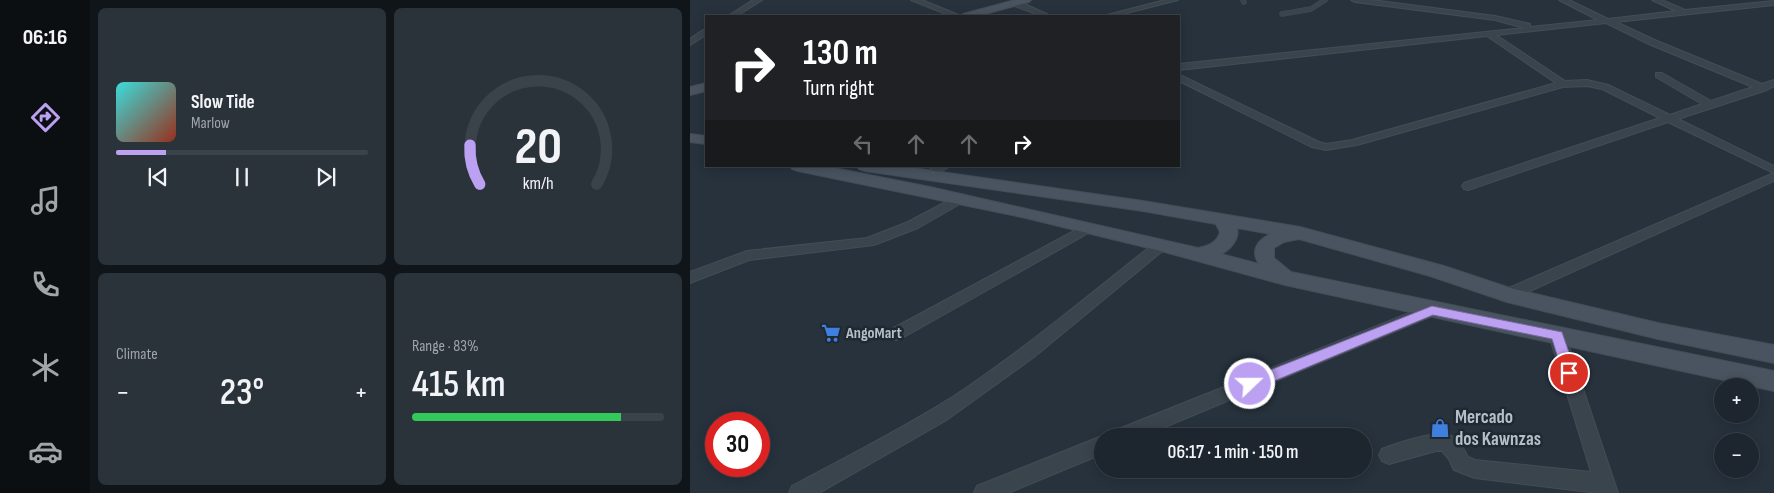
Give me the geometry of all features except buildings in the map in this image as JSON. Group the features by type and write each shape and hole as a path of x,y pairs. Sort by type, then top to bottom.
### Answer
{"main road":[{"path":"970,15 1026,0"},
{"path":"690,91 705,86"},
{"path":"690,138 705,140"},
{"path":"690,150 705,152"},
{"path":"803,167 961,198 1161,245 1285,278 1774,382"},
{"path":"871,167 1220,218 1300,233 1437,271 1507,295 1658,331 1774,354"},
{"path":"1197,255 1214,251 1225,243 1229,232 1227,225 1220,218"},
{"path":"1285,278 1265,259 1264,253 1271,240 1283,235 1300,233"}],"street":[{"path":"734,15 758,0"},
{"path":"914,0 954,15"},
{"path":"1111,15 1174,0"},
{"path":"1356,0 1495,18 1535,29"},
{"path":"1563,0 1605,21 1774,92"},
{"path":"1656,0 1682,11"},
{"path":"1013,2 1045,15"},
{"path":"1180,67 1535,29 1682,11 1774,3"},
{"path":"690,33 705,33"},
{"path":"690,43 705,34"},
{"path":"1489,34 1563,84"},
{"path":"1659,75 1709,104"},
{"path":"1180,78 1295,136 1326,147 1353,143 1563,84 1586,83 1605,87 1774,170"},
{"path":"1468,186 1774,83"},
{"path":"925,176 942,167"},
{"path":"1507,295 1774,177"},
{"path":"690,278 747,256 869,242 913,225 961,198"},
{"path":"896,334 1087,228"},
{"path":"799,493 918,428 982,386 1161,245"},
{"path":"1143,428 1432,310"},
{"path":"1389,455 1436,442 1447,443 1456,453 1461,464 1476,469 1606,488 1557,335"},
{"path":"984,493 1094,448"}],"lane":[{"path":"1282,14 1318,7 1326,0"}],"place":[{"name":"AngoMart","path":"831,333"},
{"name":"Mercado dos Kawnzas","path":"1440,428"}],"route":[{"path":"1250,384 1432,310 1557,335 1569,373"}]}
